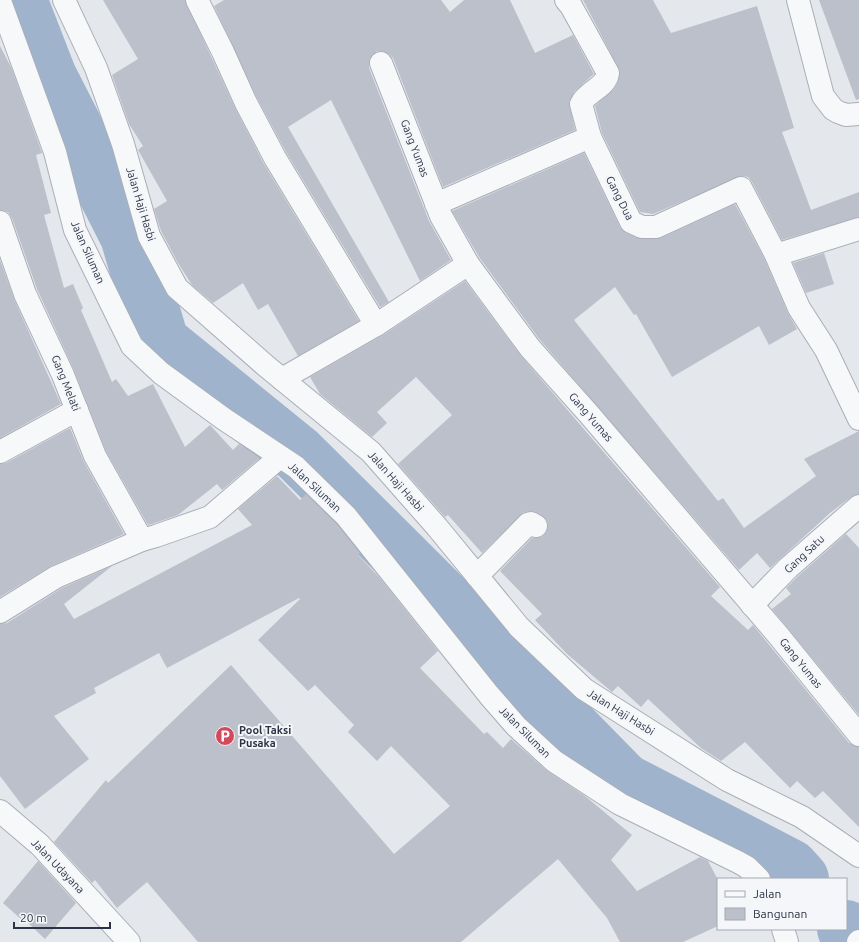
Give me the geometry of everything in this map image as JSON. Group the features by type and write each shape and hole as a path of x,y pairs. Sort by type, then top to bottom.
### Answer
{"street":[{"name":"Jalan Haji Hasbi","path":"64,0 96,68 116,123 149,236 177,288 282,379 371,452 519,627 584,688 727,780 802,818 859,856"},
{"path":"197,0 246,103 275,158 376,325"},
{"path":"436,204 590,136 581,104 588,94 606,80 608,73 571,6 566,0"},
{"path":"798,0 823,96 833,109 838,112 846,115 859,114"},
{"name":"Jalan Siluman","path":"0,1 56,152 76,230 132,346 161,373 224,419 296,467 346,516 488,695 516,726 554,762 620,804 738,862 757,878"},
{"name":"Gang Yumas","path":"381,63 436,204 449,233 468,264 530,348 588,413 778,635 859,735"},
{"name":"Gang Dua","path":"590,136 631,222 635,225 656,226 741,188 776,256"},
{"name":"Gang Melati","path":"0,222 25,294 60,369 94,456 142,540"},
{"path":"859,229 776,256 799,308 826,350 859,419"},
{"path":"282,379 376,325 468,264"},
{"path":"0,452 77,410"},
{"path":"0,612 56,577 142,540 210,517 280,457"},
{"name":"Gang Satu","path":"752,605 788,568 859,506"},
{"path":"477,576 528,524 531,522 536,526"},
{"name":"Jalan Udayana","path":"0,811 40,845 129,942"},
{"path":"783,930 787,942"}],"building":[{"path":"103,0 185,0 235,108 264,164 359,321 298,356 268,304 258,310 243,283 213,303 192,285 161,231 154,209 167,201 138,150 143,146 129,124 112,75 138,59"},
{"path":"224,0 441,0 450,12 464,0 510,0 535,53 573,35 594,74 575,91 569,102 575,130 443,187 393,58 383,51 377,51 372,55 369,61 369,68 429,221 451,260 420,281 331,100 288,127 389,302 380,307 286,152 257,98 214,6"},
{"path":"583,0 653,0 671,33 757,6 794,128 782,132 811,210 859,192 859,217 782,240 752,182 748,177 742,176 653,214 640,212 602,133 595,106 614,89 618,82 620,71"},
{"path":"819,0 859,0 859,99 856,100"},
{"path":"0,46 12,69 42,153 36,155 51,213 44,215 64,288 73,284 83,308 81,310 112,382 116,379 128,396 153,384 185,447 210,425 233,450 239,444 260,458 222,490 217,484 178,515 148,525 106,451 74,370 37,289 12,218 8,212 0,210"},
{"path":"584,153 620,227 626,233 637,238 661,238 735,204 765,260 788,313 797,329 769,345 759,326 672,377 636,314 634,315 615,287 574,320 718,501 723,498 744,528 816,476 804,459 859,431 859,494 851,497 830,513 770,568 757,553 739,570 540,340 479,257 452,211"},
{"path":"824,253 834,284 806,293 793,263"},
{"path":"0,260 14,299 61,404 0,438"},
{"path":"465,281 521,356 720,587 711,596 748,630 753,625 849,743 859,747 859,827 823,791 815,798 797,781 790,788 745,742 721,761 701,748 648,699 641,707 618,686 612,692 567,654 535,620 542,614 500,571 532,538 542,537 546,533 548,527 547,520 533,511 524,512 482,553 448,515 445,517 398,464 452,415 416,377 377,412 387,423 372,437 320,394 310,377 383,335"},
{"path":"70,428 84,462 124,534 51,566 0,597 0,464 6,463"},
{"path":"277,476 300,500 306,494 337,524 360,553 358,555 380,578 438,651 420,668 484,734 487,732 503,748 511,739 546,770 585,796 632,835 611,860 637,891 700,857 708,861 717,878 717,926 683,942 620,942 607,918 558,859 461,942 198,942 147,882 117,908 95,880 92,883 54,842 106,780 108,783 231,665 394,854 450,806 391,746 377,761 348,732 354,725 315,685 308,691 258,640 300,599 299,598 167,668 159,653 94,688 96,693 54,716 89,759 25,809 0,776 0,624 7,623 62,588 112,566 64,604 74,619 252,525 238,509"},
{"path":"846,534 859,548 859,715 772,609 791,594 786,588"},
{"path":"38,861 76,903 45,939 23,918 22,920 3,903"}],"waterway":[{"path":"18,0 48,77 129,236 160,342 298,454 474,629 624,782 790,868 799,878"},
{"path":"847,930 858,942"}],"place":[{"name":"Pool Taksi Pusaka","path":"225,736"}]}
